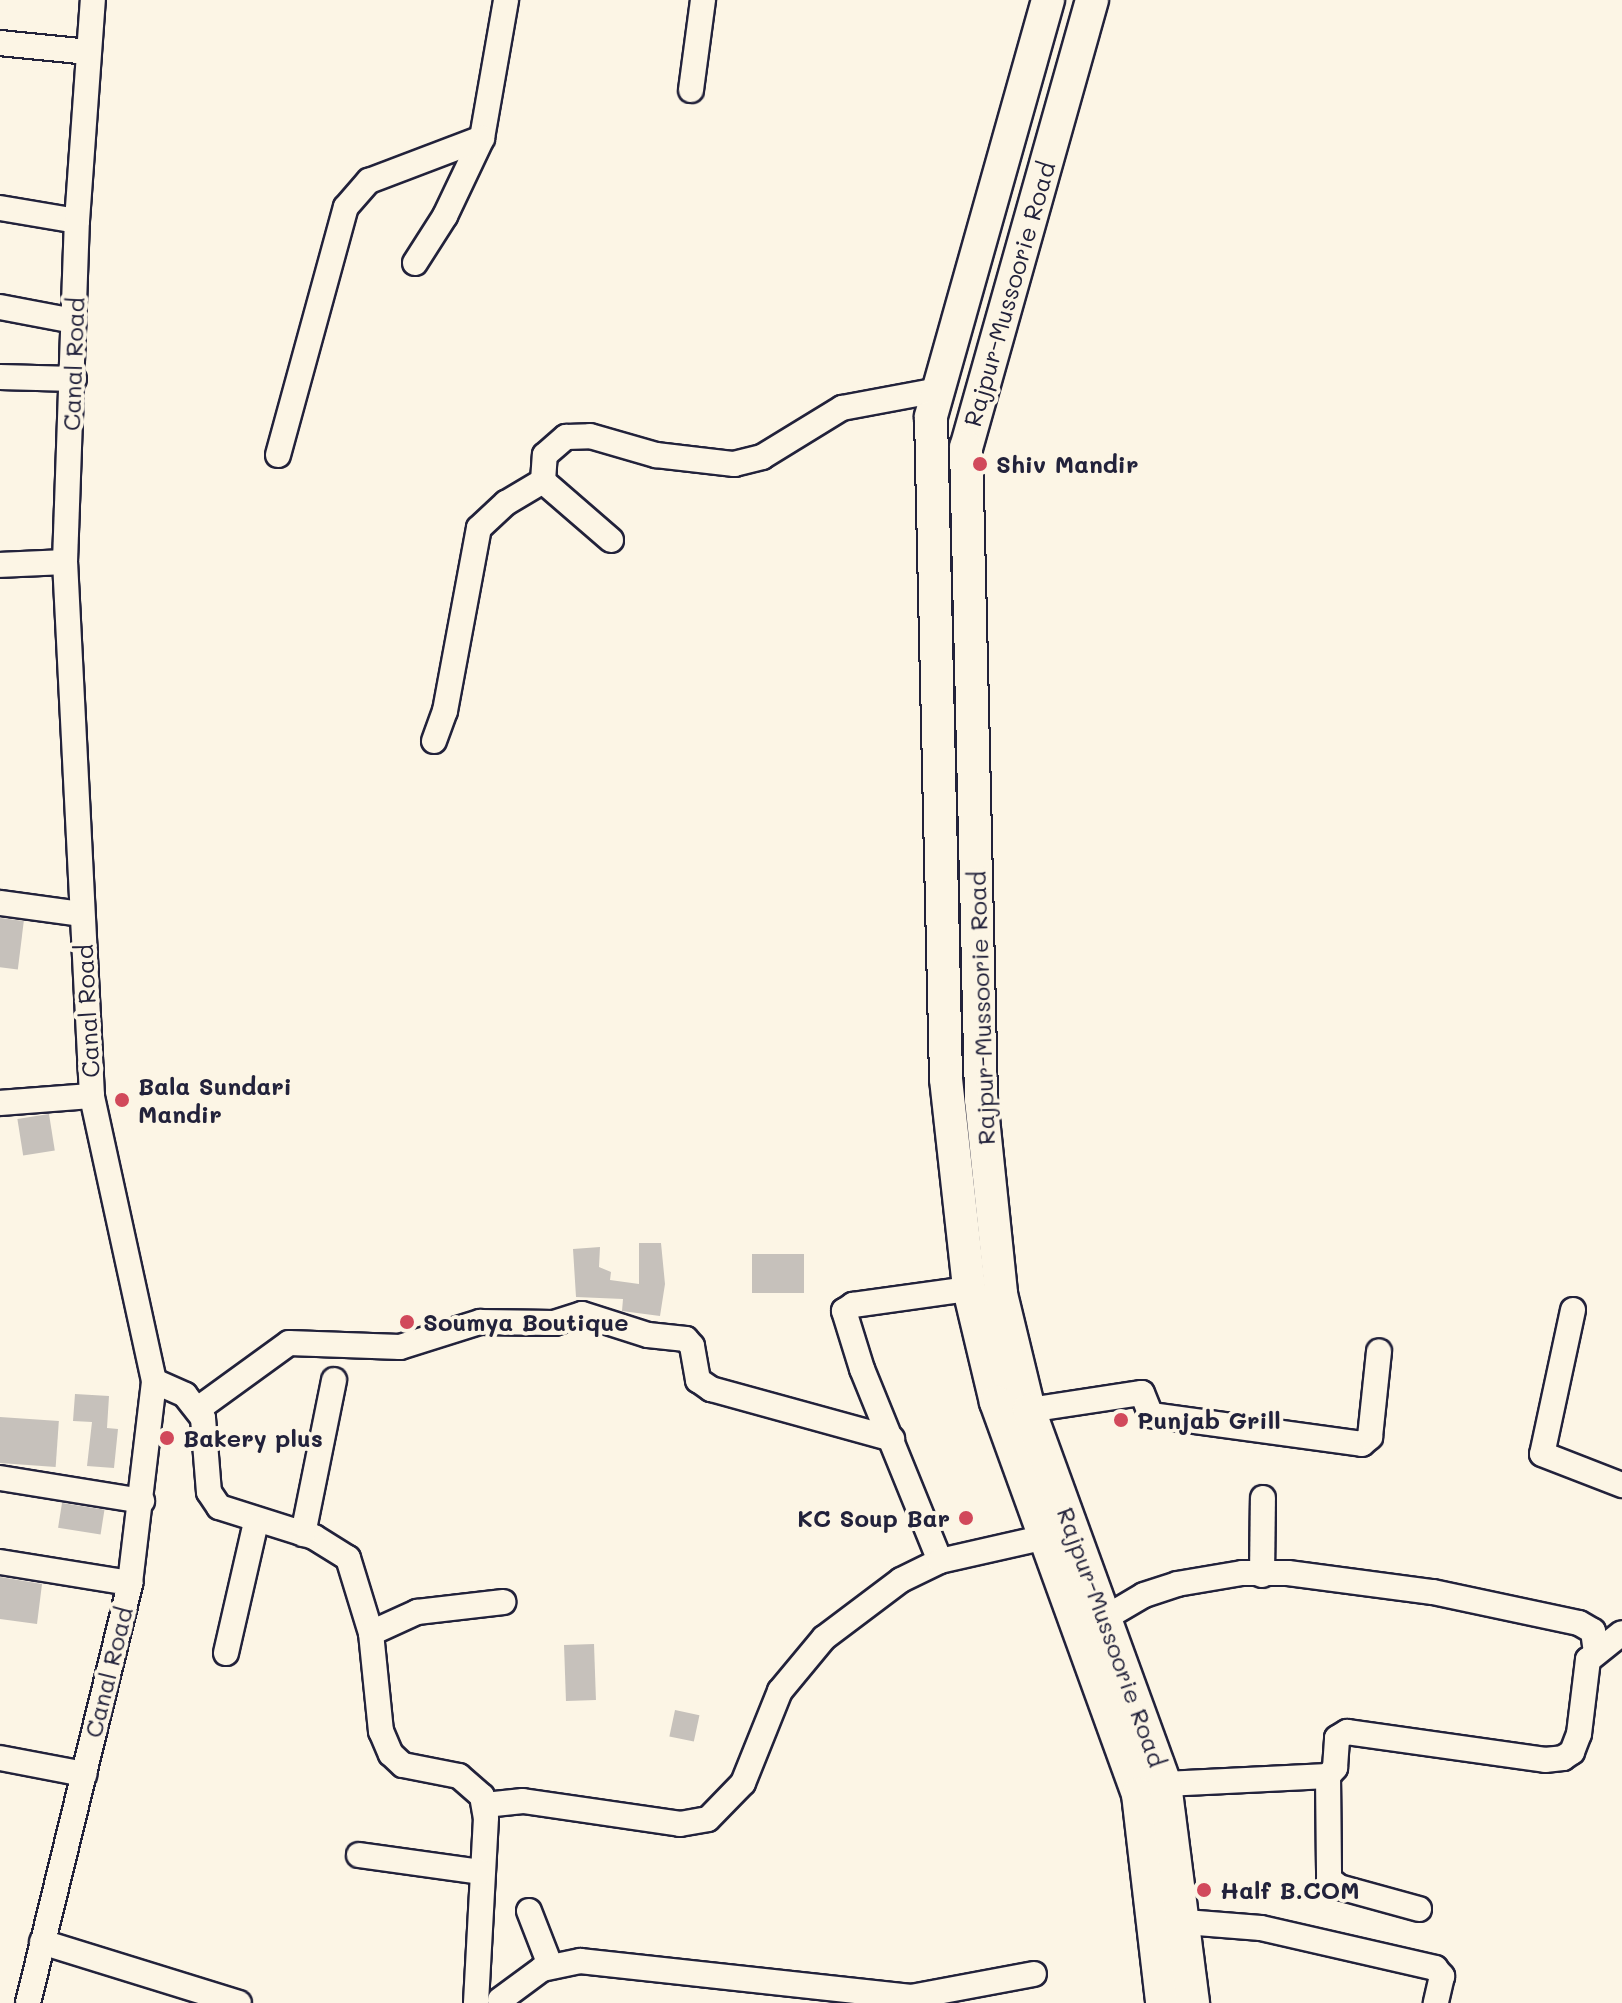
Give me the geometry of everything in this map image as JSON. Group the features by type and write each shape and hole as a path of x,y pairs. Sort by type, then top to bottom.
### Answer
{"main road":[{"name":"Rajpur-Mussoorie Road","path":"1048,0 931,417 946,1079 969,1289 996,1402 1027,1444 1105,1618 1165,1784 1193,2003"},
{"name":"Rajpur-Mussoorie Road","path":"1092,0 966,447 981,1099 1001,1294 1029,1410 1027,1444 1046,1537 1138,1794 1162,2003"}],"street":[{"name":"Canal Road","path":"28,2003 130,1583 154,1381 92,1096 65,562 74,379 77,221 93,0"},
{"path":"415,263 445,216 482,138 506,0"},
{"path":"691,90 703,0"},
{"path":"0,43 88,52"},
{"path":"278,455 346,207 369,181 482,138"},
{"path":"0,208 77,221"},
{"path":"0,307 74,321"},
{"path":"0,377 74,379"},
{"path":"543,481 545,455 566,437 590,436 656,455 734,464 762,457 842,408 938,390"},
{"path":"543,481 611,540"},
{"path":"434,741 445,711 479,528 506,503 543,481"},
{"path":"0,565 65,562"},
{"path":"0,903 81,914"},
{"path":"0,1103 92,1096"},
{"path":"940,1561 862,1369 846,1308 969,1289"},
{"path":"1573,1310 1542,1454 1622,1485"},
{"path":"198,1409 289,1343 400,1347 480,1322 557,1323 582,1314 648,1335 686,1339 692,1346 698,1380 711,1389 892,1439"},
{"path":"1029,1410 1142,1393 1151,1415 1362,1444 1370,1437 1379,1351"},
{"path":"303,1534 334,1380"},
{"path":"154,1381 185,1395 198,1409 206,1426 214,1500 227,1514 303,1534 331,1545 348,1558 371,1633 381,1731 391,1754 403,1765 459,1776 478,1790 485,1805 481,1872 490,1999 550,1965 580,1961 911,1997 1034,1974"},
{"path":"0,1478 142,1501"},
{"path":"1262,1575 1263,1498"},
{"path":"226,1653 256,1522"},
{"path":"485,1805 523,1801 680,1824 708,1819 743,1783 780,1691 824,1638 901,1580 940,1561 1046,1537"},
{"path":"0,1562 130,1583"},
{"path":"1105,1618 1144,1595 1177,1584 1242,1573 1367,1582 1549,1616 1589,1627 1596,1652"},
{"path":"371,1633 417,1612 503,1602"},
{"path":"1419,1909 1339,1887 1329,1879 1328,1776 1335,1768 1337,1738 1347,1732 1545,1760 1563,1758 1577,1744 1586,1666 1596,1652 1622,1633"},
{"path":"0,1758 84,1774"},
{"path":"1165,1784 1328,1776"},
{"path":"359,1855 481,1872"},
{"path":"529,1911 550,1965"},
{"path":"1185,1922 1261,1928 1435,1968 1442,1976 1436,2003"},
{"path":"42,1942 239,2003"}],"building":[{"path":"0,918 24,921 18,970 0,967"},
{"path":"49,1114 55,1151 23,1156 17,1119"},
{"path":"639,1243 661,1243 665,1284 660,1316 622,1311 623,1299 576,1297 573,1249 600,1247 599,1267 611,1272 610,1280 639,1284"},
{"path":"752,1254 804,1254 804,1293 752,1293"},
{"path":"75,1394 109,1396 107,1428 118,1429 114,1468 87,1466 92,1422 73,1421"},
{"path":"0,1417 59,1421 56,1467 0,1463"},
{"path":"62,1503 104,1510 101,1534 58,1528"},
{"path":"0,1577 42,1584 37,1624 0,1619"},
{"path":"594,1644 596,1700 566,1701 564,1645"},
{"path":"675,1710 699,1715 694,1742 669,1736"}],"place":[{"name":"Shiv Mandir","path":"980,464"},
{"name":"Bala Sundari Mandir","path":"122,1100"},
{"name":"Soumya Boutique","path":"407,1322"},
{"name":"Punjab Grill","path":"1121,1420"},
{"name":"Bakery plus","path":"167,1438"},
{"name":"KC Soup Bar","path":"966,1518"},
{"name":"Half B.COM","path":"1204,1890"}]}
